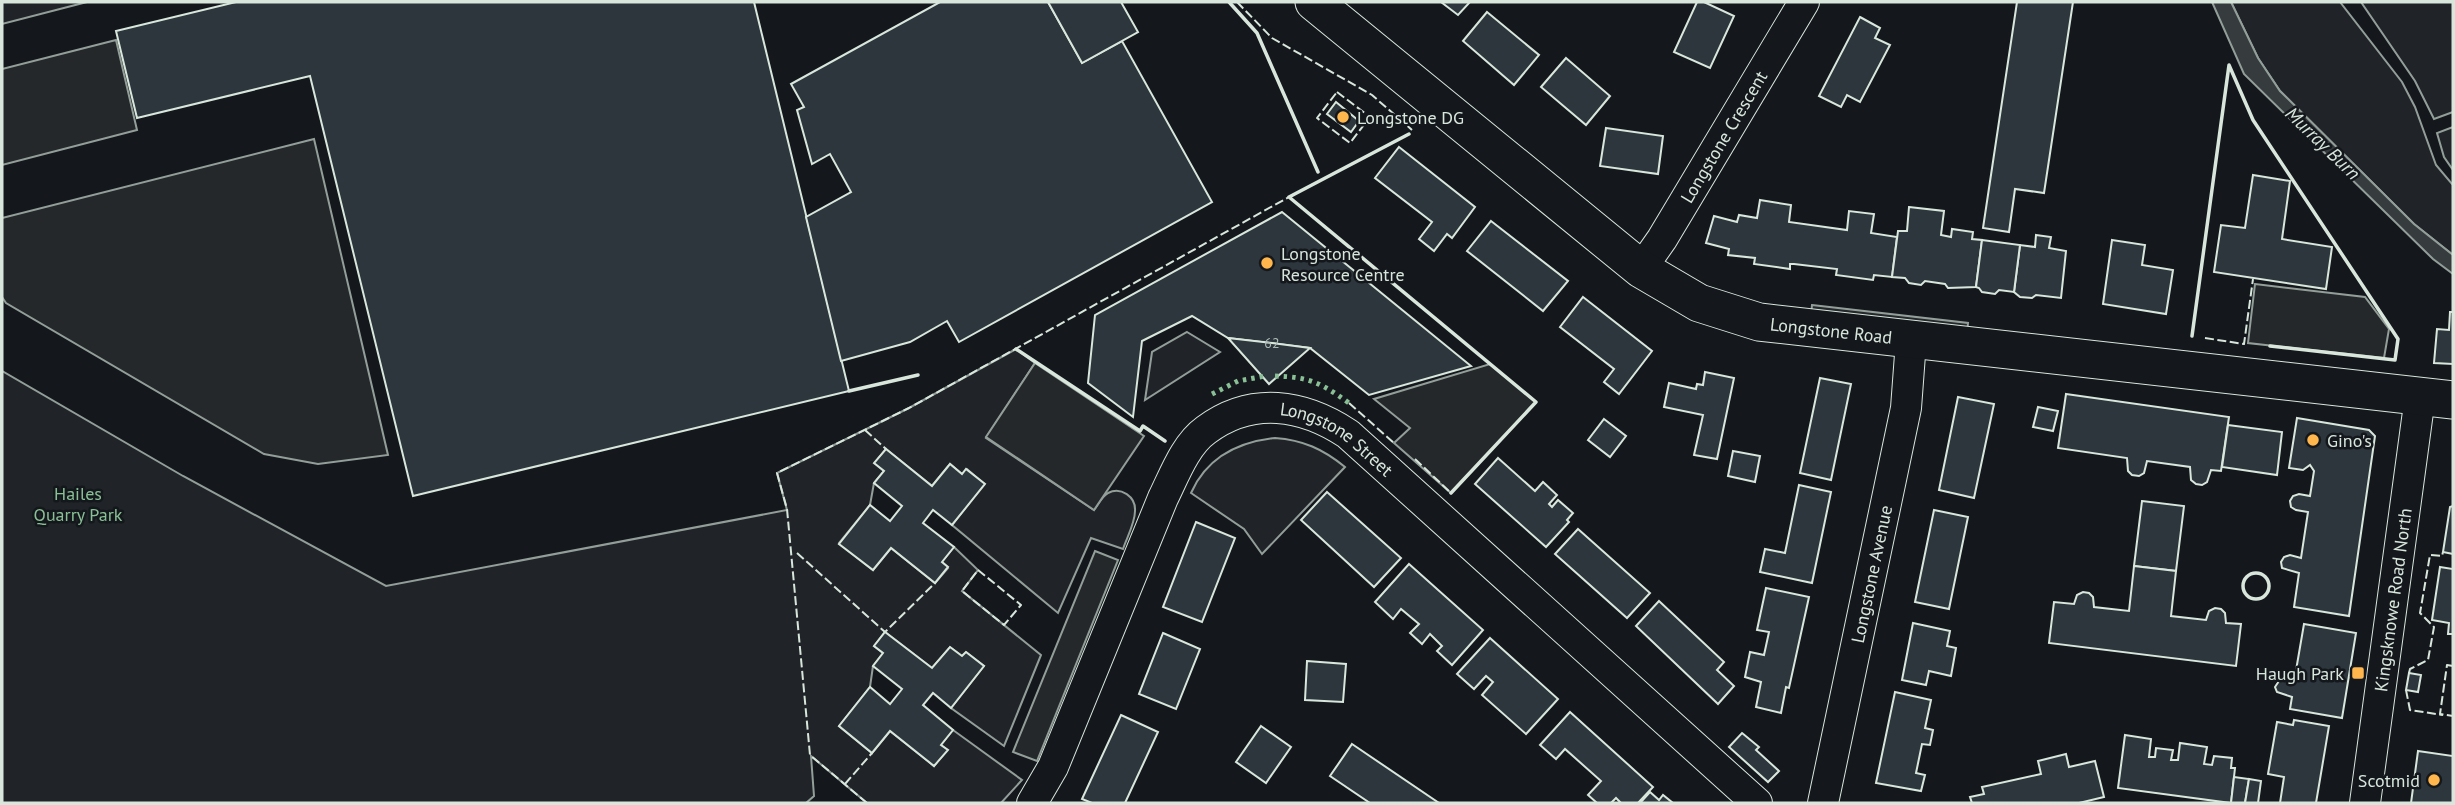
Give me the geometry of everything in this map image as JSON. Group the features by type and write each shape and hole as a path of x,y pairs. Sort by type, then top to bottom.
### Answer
{"street":[{"name":"Longstone Road","path":"1314,2 1641,269 1699,303 1728,314 1759,322 1911,341 2437,398"},
{"name":"Longstone Crescent","path":"1641,269 1662,239 1804,2"},
{"name":"Longstone Avenue","path":"1823,803 1906,408 1911,341"},
{"name":"Kingsknowe Road North","path":"2365,803 2437,398"},
{"name":"Longstone Street","path":"1032,803 1054,767 1163,498 1183,457 1204,430 1232,416 1256,409 1284,408 1310,413 1348,434 1757,803"}],"green space":[{"path":"2,2 87,2 2,24"},
{"path":"2231,2 2340,2 2402,82 2415,107 2436,165 2453,185 2453,255 2414,224 2280,91 2258,58"},
{"path":"2361,2 2453,2 2453,112 2434,119 2415,81"},
{"path":"2453,127 2453,170 2444,157 2437,133"},
{"path":"1187,332 1220,352 1145,400 1152,352"},
{"name":"Hailes Quarry Park","path":"1016,349 1035,363 986,438 1094,510 1108,493 1118,491 1127,494 1135,506 1135,516 1123,549 1091,538 1058,613 952,525 984,484 967,469 962,474 950,464 932,486 886,449 875,463 884,471 874,483 870,505 839,543 873,570 891,548 935,583 948,568 942,562 954,547 978,570 962,591 1041,655 1004,746 951,708 984,666 966,652 962,656 950,647 932,668 885,632 874,646 883,653 873,666 870,687 839,726 872,753 890,731 934,766 947,750 941,745 953,730 1022,780 1001,803 867,803 811,756 814,796 806,803 2,803 2,371 183,476 386,586 787,510 777,473 909,408"},
{"path":"1275,438 1312,446 1345,467 1262,554 1244,529 1191,493 1206,470 1225,454 1249,443"}],"shaded area":[{"path":"116,40 137,130 2,165 2,69"},
{"path":"314,139 388,455 318,464 264,454 6,303 2,297 2,218"},
{"path":"2255,284 2365,297 2389,329 2384,358 2248,343"},
{"path":"1812,305 1968,323 1967,333 1811,315"},
{"path":"1035,363 1144,436 1094,510 986,437"},
{"path":"1490,364 1536,402 1451,493 1394,443 1410,428 1374,399"},
{"path":"1095,551 1118,560 1037,761 1013,752"}],"water":[{"name":"Murray Burn","path":"2212,2 2231,2 2258,58 2280,91 2414,224 2453,255 2453,274 2433,259 2244,74"}],"building":[{"path":"236,2 754,2 849,391 413,496 310,76 137,118 116,31"},
{"path":"940,2 1048,2 1082,63 1122,41 1212,202 959,342 947,321 910,342 841,361 806,217 851,192 830,154 812,164 797,110 804,107 791,84"},
{"path":"1048,2 1121,2 1138,32 1082,63"},
{"path":"1441,2 1470,2 1458,15"},
{"path":"1697,2 1704,2 1734,16 1710,68 1674,52"},
{"path":"2017,2 2073,2 2044,193 2015,189 2009,232 1983,228"},
{"path":"1487,12 1539,55 1514,85 1463,41"},
{"path":"1860,17 1880,28 1875,38 1890,45 1860,102 1847,95 1841,107 1819,96"},
{"path":"1566,58 1610,96 1586,125 1541,87"},
{"name":"Longstone DG","path":"1336,102 1359,121 1351,132 1327,114"},
{"path":"1606,128 1663,136 1658,174 1600,166"},
{"path":"1399,147 1475,207 1452,238 1447,234 1434,251 1419,239 1432,222 1375,178"},
{"path":"2253,175 2290,181 2282,239 2332,247 2326,289 2214,272 2221,225 2245,228"},
{"path":"1760,200 1791,205 1789,222 1847,230 1849,211 1874,214 1871,233 1897,237 1892,277 1874,275 1873,280 1836,275 1837,269 1790,264 1790,269 1754,264 1755,258 1728,255 1729,249 1706,243 1714,216 1737,222 1739,215 1757,218"},
{"path":"1909,207 1944,211 1941,235 1951,237 1952,229 1973,232 1972,239 1982,240 1976,287 1948,288 1945,284 1925,281 1921,285 1909,283 1905,278 1892,277 1898,231 1907,231"},
{"name":"Longstone Resource Centre","path":"1282,212 1471,366 1369,395 1310,348 1228,338 1192,316 1142,341 1133,417 1088,383 1095,315"},
{"path":"1491,221 1568,281 1543,311 1467,251"},
{"path":"2036,235 2051,237 2049,248 2066,251 2061,298 2036,295 2032,298 2020,297 2014,292 2020,245 2035,247"},
{"path":"1982,240 2020,245 2014,292 1999,290 1995,294 1982,292 1976,287"},
{"path":"2112,240 2145,245 2142,265 2173,270 2166,314 2103,304"},
{"path":"1583,297 1652,351 1619,394 1604,382 1614,369 1560,327"},
{"path":"2450,312 2453,312 2453,364 2434,363 2437,329 2449,330"},
{"path":"1228,338 1272,343 1310,348 1269,384"},
{"path":"1705,372 1734,378 1717,459 1694,455 1703,415 1664,407 1669,383 1696,389 1697,384 1703,385"},
{"path":"1820,378 1851,384 1831,480 1800,473"},
{"path":"2066,394 2229,417 2221,471 2211,470 2207,482 2202,485 2191,480 2190,467 2147,461 2144,473 2139,476 2132,475 2128,471 2127,458 2058,448"},
{"path":"1958,397 1994,404 1974,498 1939,490"},
{"path":"2038,407 2058,411 2053,431 2033,427"},
{"path":"2297,418 2369,430 2375,436 2349,616 2294,607 2299,573 2282,568 2284,557 2290,555 2301,558 2308,512 2291,507 2290,501 2293,496 2299,494 2310,496 2314,471 2310,465 2303,470 2289,468"},
{"path":"1604,419 1626,436 1610,457 1588,440"},
{"path":"2228,425 2282,432 2277,475 2222,467"},
{"path":"886,449 932,486 950,464 962,474 966,469 985,484 952,525 933,510 923,523 954,547 942,562 948,567 935,583 891,548 873,570 839,544 870,505 890,521 902,506 874,483 884,471 874,463"},
{"path":"1733,451 1760,456 1755,482 1728,476"},
{"path":"1498,458 1535,491 1543,482 1557,495 1549,504 1552,507 1558,500 1573,513 1567,520 1569,522 1546,547 1475,484"},
{"path":"1799,485 1831,492 1812,583 1760,572 1765,549 1785,553"},
{"path":"1327,492 1401,558 1374,587 1301,520"},
{"path":"2142,501 2184,506 2176,571 2134,566"},
{"path":"2453,506 2453,554 2443,552 2450,507"},
{"path":"1934,510 1968,517 1949,609 1915,602"},
{"path":"1196,522 1235,538 1202,622 1163,607"},
{"path":"1578,529 1650,593 1627,618 1555,554"},
{"path":"1409,564 1483,630 1452,665 1437,651 1442,646 1430,634 1422,644 1410,633 1419,624 1401,609 1393,619 1375,602"},
{"path":"2134,566 2176,571 2171,616 2206,620 2209,611 2215,608 2225,613 2226,623 2241,624 2236,666 2049,643 2054,602 2074,604 2077,595 2083,592 2093,597 2094,607 2129,611"},
{"path":"2440,567 2453,569 2453,634 2448,634 2449,623 2432,620"},
{"path":"1766,588 1809,597 1781,713 1756,707 1761,682 1745,677 1750,652 1764,655 1769,632 1757,630"},
{"path":"1659,601 1724,662 1717,670 1734,686 1718,704 1636,626"},
{"path":"1913,623 1950,631 1947,646 1956,648 1951,676 1929,671 1926,685 1902,680"},
{"path":"2304,624 2356,633 2342,718 2290,709 2292,697 2277,692 2275,687 2279,681 2294,682"},
{"path":"885,632 932,668 950,647 962,656 966,652 984,666 951,708 933,693 923,705 953,730 941,745 948,750 934,766 890,731 872,753 839,726 870,687 890,704 902,689 873,666 883,653 874,646"},
{"path":"1163,633 1200,649 1176,709 1139,694"},
{"path":"1490,638 1558,699 1526,734 1482,695 1493,682 1486,676 1474,689 1457,674"},
{"path":"1307,661 1346,664 1343,702 1305,700"},
{"path":"2409,673 2421,675 2418,692 2406,690"},
{"path":"1895,692 1931,700 1925,728 1933,730 1930,745 1922,744 1916,773 1925,775 1921,791 1876,783"},
{"path":"1570,712 1653,787 1638,803 1621,803 1616,798 1611,803 1597,803 1588,795 1601,781 1565,749 1556,759 1540,745"},
{"path":"1121,715 1158,732 1125,803 1092,803 1082,799"},
{"path":"2294,720 2329,726 2316,803 2280,803 2284,777 2268,774 2277,722 2293,725"},
{"path":"1261,726 1291,747 1266,783 1236,762"},
{"path":"1742,733 1759,747 1756,750 1779,771 1768,782 1729,747"},
{"path":"2125,735 2151,739 2149,757 2155,757 2156,748 2173,750 2171,760 2178,760 2180,743 2207,747 2204,764 2212,765 2214,756 2232,758 2231,768 2235,768 2231,803 2118,788"},
{"path":"1352,744 1439,803 1370,803 1330,776"},
{"name":"Scotmid","path":"2418,751 2453,756 2453,803 2411,803"},
{"path":"2066,754 2069,767 2095,761 2104,797 2079,803 1972,803 1970,797 1984,794 1982,787 2041,774 2038,761"},
{"path":"2234,777 2249,779 2245,803 2231,803"},
{"path":"2249,779 2261,781 2258,803 2245,803"},
{"path":"1650,792 1659,800 1663,795 1673,803 1640,803"}],"hedge":[{"path":"1212,394 1238,381 1265,376"},
{"path":"1275,376 1315,382 1349,403"}],"fence":[{"path":"1237,2 1272,38 1372,95 1412,130"},
{"path":"1337,92 1370,117 1350,143 1317,118 1337,92"},
{"path":"867,803 810,755 787,509 777,473 909,408 1289,197"},
{"path":"2205,338 2244,344 2253,279"},
{"path":"1349,403 1394,443"},
{"path":"865,430 886,449"},
{"path":"1415,459 1451,493"},
{"path":"2409,673 2410,669 2428,660 2434,627 2420,613 2430,555 2442,556 2443,552"},
{"path":"797,553 885,632 935,583"},
{"path":"978,570 1021,605 1004,625 962,591 978,570"},
{"path":"2453,666 2447,665 2440,714 2453,716"},
{"path":"2406,690 2410,710 2443,715"},
{"path":"845,784 872,753"}],"wall":[{"path":"1229,2 1257,33 1318,172"},
{"path":"2192,336 2229,65 2253,120 2398,339 2395,360 2270,346"},
{"path":"1409,134 1289,197 1536,402 1451,493"},
{"path":"1016,349 1140,431 1143,426 1165,441"},
{"path":"849,391 918,375"},
{"path":"2256,573 2265,577 2269,586 2265,595 2256,599 2247,595 2243,586 2247,577 2256,573"}],"place":[{"name":"Longstone DG","path":"1343,117"},
{"name":"Longstone Resource Centre","path":"1267,263"},
{"name":"Gino's","path":"2313,440"},
{"name":"Haugh Park","path":"2358,673"},
{"name":"Scotmid","path":"2434,780"}]}
